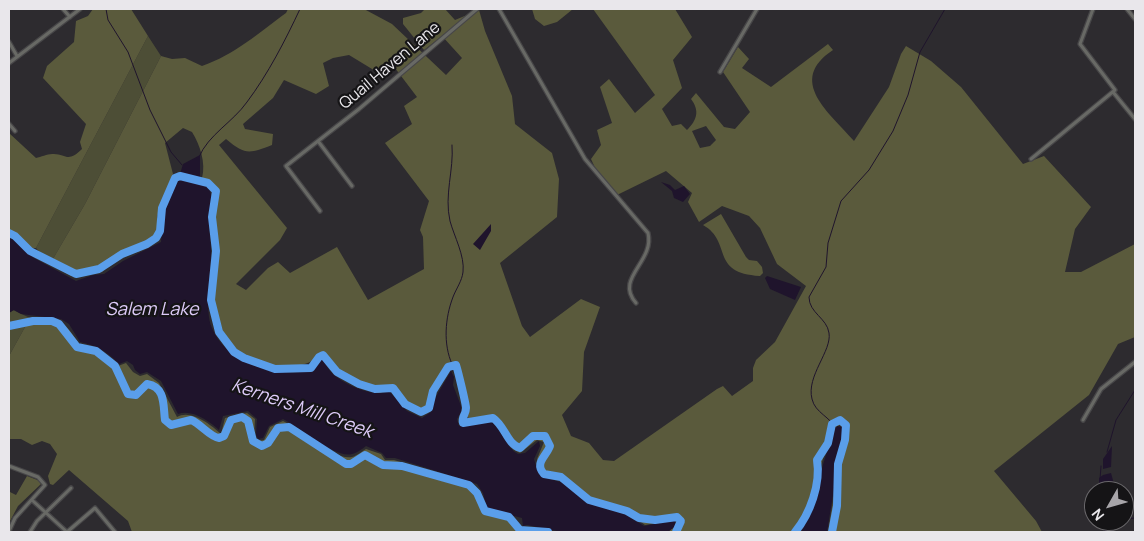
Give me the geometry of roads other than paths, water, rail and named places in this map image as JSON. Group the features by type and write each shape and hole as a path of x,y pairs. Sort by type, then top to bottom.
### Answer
{"street":[{"path":"63,9 70,17"},
{"path":"9,63 80,9"},
{"name":"Quail Haven Lane","path":"320,211 286,166 318,142 477,9"},
{"path":"499,9 585,159 648,233 650,242 648,251 631,277 628,288 630,296 636,302"},
{"path":"720,72 757,9"},
{"path":"1093,9 1080,44 1115,90 1113,92 1135,119"},
{"path":"1127,9 1135,19"},
{"path":"9,42 17,56"},
{"path":"1031,159 1113,92"},
{"path":"9,124 15,131"},
{"path":"318,142 352,186"},
{"path":"1083,420 1101,389 1135,362"},
{"path":"9,466 38,477 45,486 16,518 9,531"},
{"path":"30,532 71,488"},
{"path":"33,500 67,532 96,508 115,532"}],"water":[{"path":"200,155 200,177 180,174 183,164"},
{"name":"Salem Lake","path":"180,177 199,182 210,191 211,252 208,311 212,328 219,340 240,359 268,370 296,372 310,371 319,359 322,359 339,379 368,392 383,393 389,391 407,411 422,418 431,412 434,400 451,371 454,377 453,385 461,406 461,412 457,419 459,426 490,421 510,447 518,454 525,453 539,441 540,446 534,459 537,469 543,477 567,484 586,502 619,510 644,526 675,520 675,527 667,532 562,532 527,525 523,526 522,518 487,509 483,493 477,484 395,458 386,458 382,453 366,446 352,454 336,452 283,419 269,426 263,438 258,439 256,435 257,419 248,411 223,416 219,430 194,414 178,414 161,381 147,372 140,374 127,361 119,364 101,350 80,342 69,324 61,319 21,314 14,310 9,313 9,238 15,240 34,258 76,281 93,275 104,274 123,261 161,242 164,208 177,179"},
{"path":"661,182 670,185 675,190 684,186 690,194 683,202 674,198 672,191"},
{"path":"491,224 491,231 480,250 473,244"},
{"path":"767,276 801,287 795,300 770,289 765,278"},
{"path":"837,426 842,427 843,433 827,532 801,532 814,506 814,495 831,438"},
{"path":"1112,446 1111,467 1103,469 1103,459"},
{"path":"1111,473 1113,481 1099,481 1099,478"}],"waterway":[{"path":"106,9 108,20 128,52 150,110 171,152 182,165"},
{"path":"199,157 208,142 241,109 255,91 276,57 300,9"},
{"path":"836,429 831,421 816,408 812,399 811,390 813,382 827,348 829,333 825,323 812,307 809,297 826,267 828,243 841,201 869,170 893,131 908,95 920,52 945,9"},
{"path":"452,145 448,211 463,266 460,282 450,305 447,322 446,340 452,364"},
{"path":"452,366 452,371"},
{"path":"1107,452 1116,420 1135,390"},
{"path":"1100,480 1101,466"}],"water label":[{"name":"Kerners Mill Creek","path":"302,409"}]}
